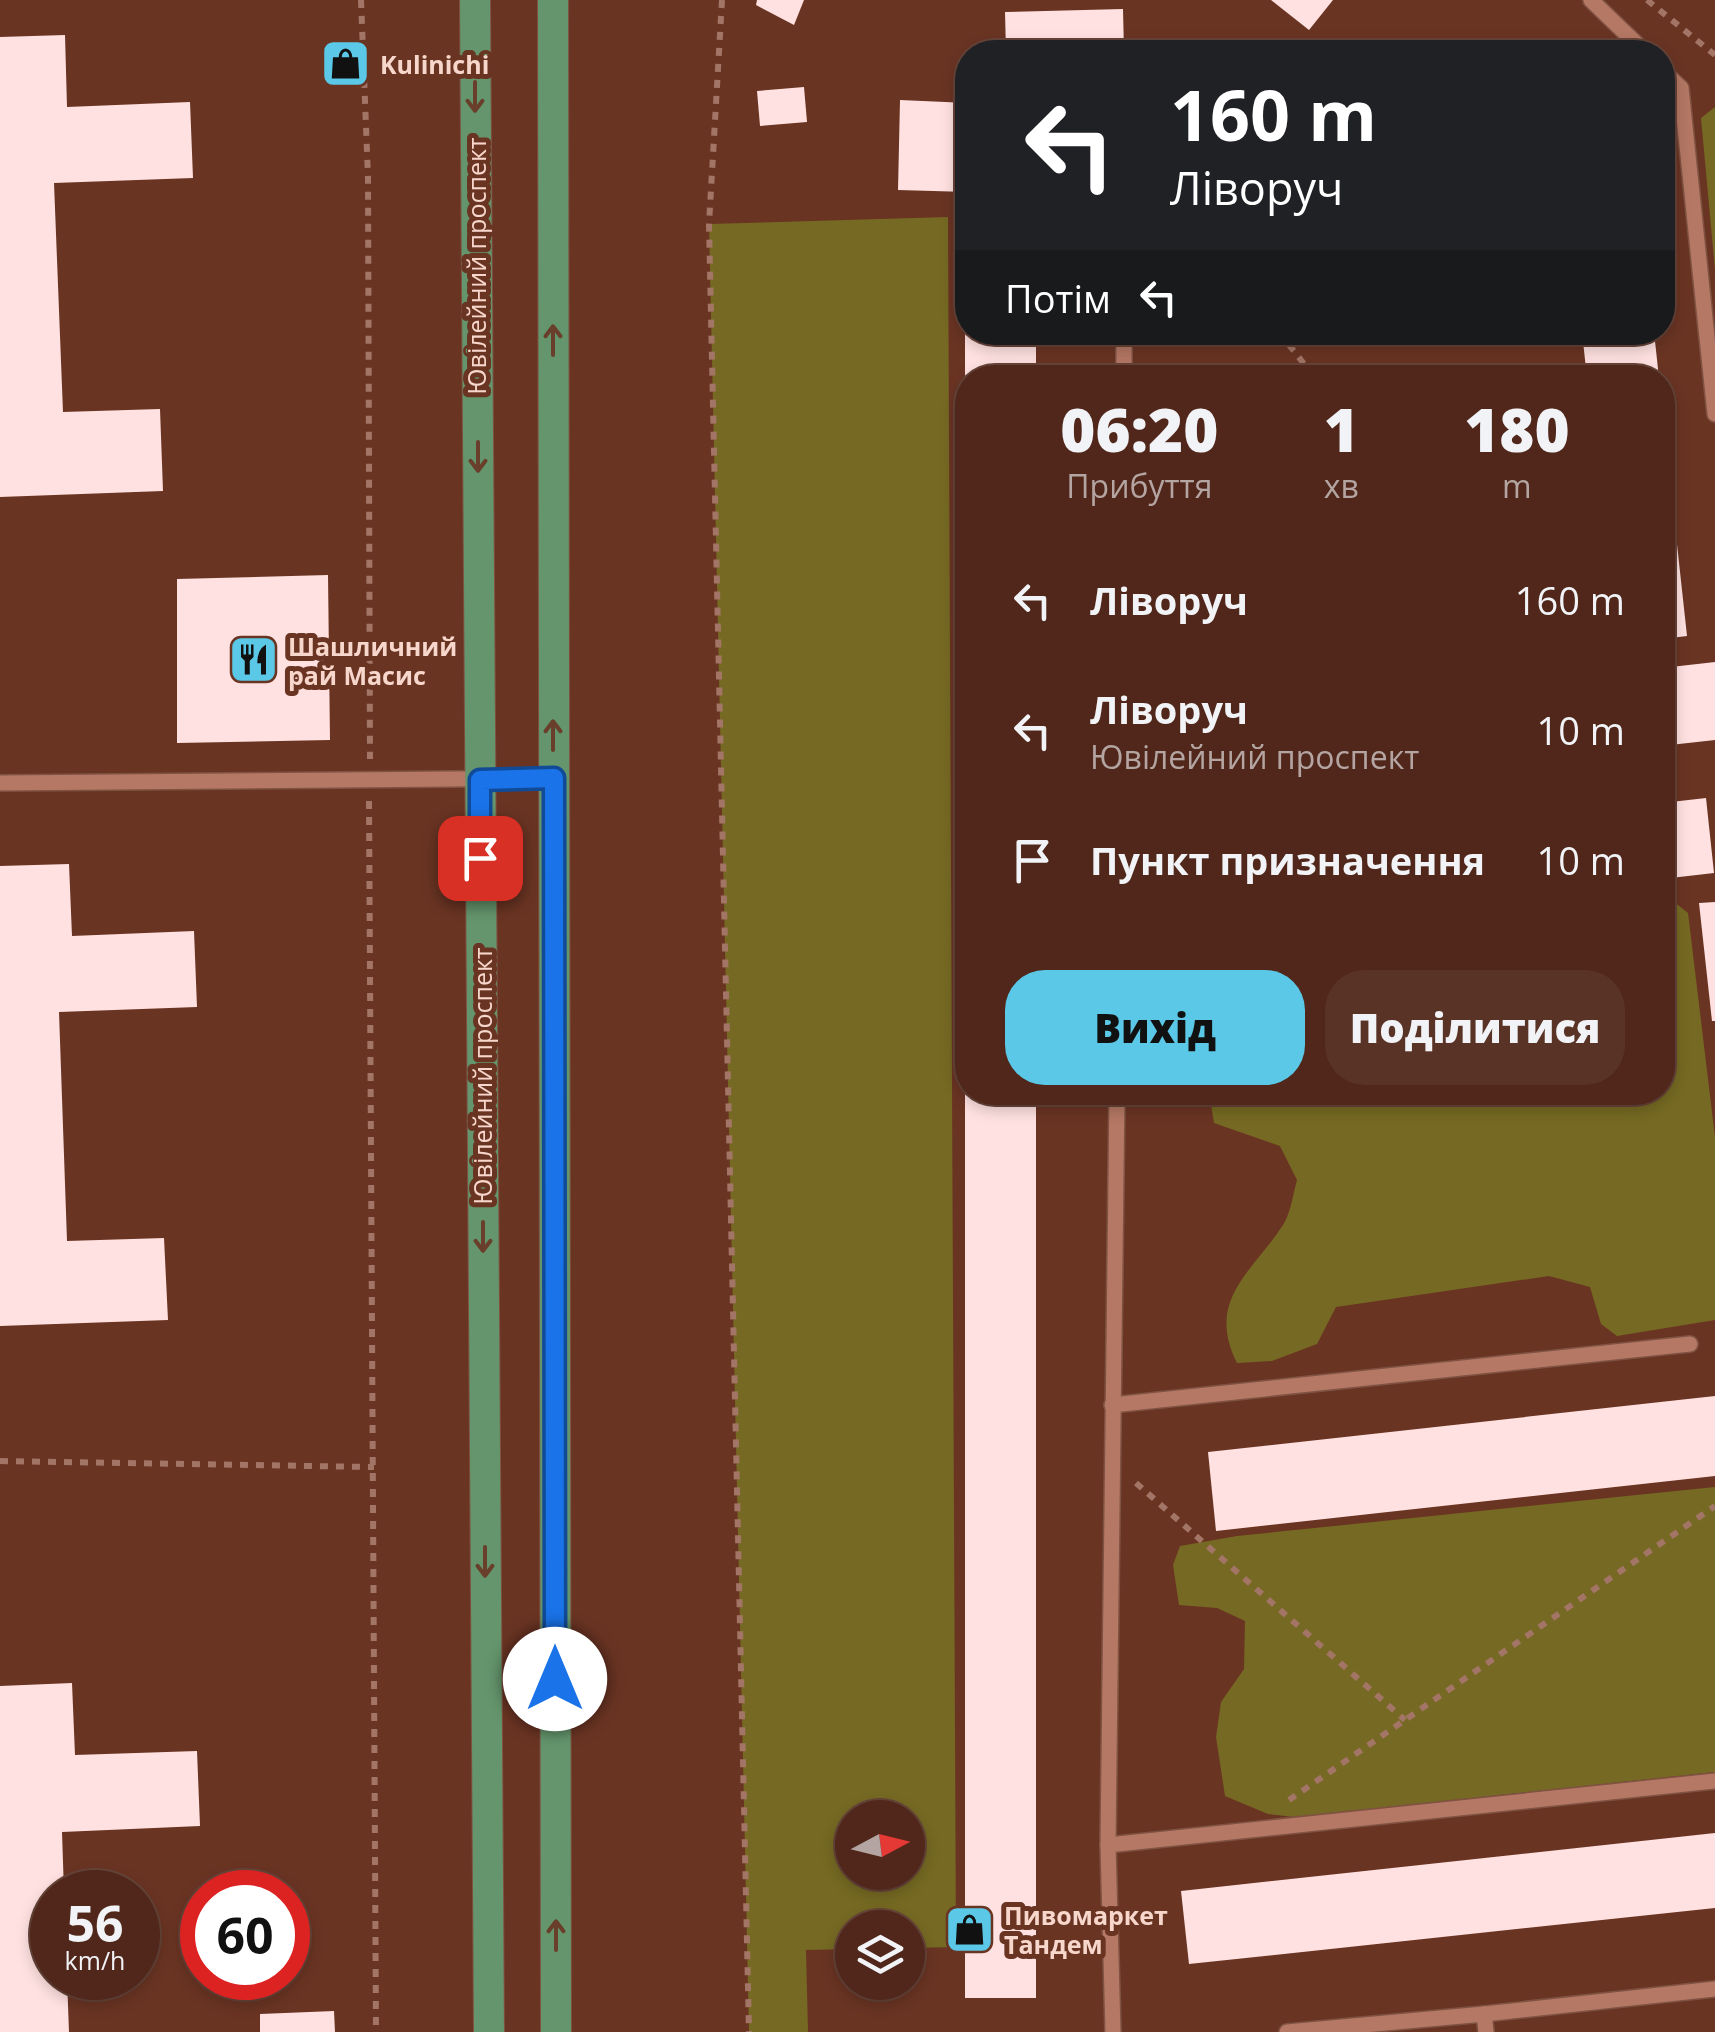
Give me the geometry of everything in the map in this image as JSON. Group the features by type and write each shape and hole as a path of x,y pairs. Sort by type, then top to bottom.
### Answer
{"main road":[{"name":"Ювілейний проспект","path":"475,0 488,2032"},
{"path":"552,0 556,2032"}],"lane":[{"path":"1591,0 1633,40"},
{"path":"1675,82 1681,88 1715,414"},
{"path":"0,783 554,778"},
{"path":"1113,2032 1108,1844 1117,1105"},
{"path":"1112,1405 1690,1344"},
{"path":"1108,1844 1715,1781"},
{"path":"1287,2032 1715,1988"},
{"path":"1484,2014 1486,2032"}],"path":[{"path":"362,0 368,177 368,1096 376,2032"},
{"path":"722,0 709,224 749,2032"},
{"path":"1647,0 1715,55"},
{"path":"1288,345 1304,365"},
{"path":"1112,1461 1406,1720"},
{"path":"0,1462 374,1466"},
{"path":"1243,1832 1715,1506"}],"shaded area":[{"path":"1715,107 1715,270 1701,118"},
{"path":"948,217 956,1947 925,1948 925,1910 835,1910 835,1949 806,1950 808,2032 749,2032 709,224"},
{"path":"1675,903 1688,913 1715,1137 1715,1320 1617,1336 1601,1324 1590,1287 1549,1276 1336,1307 1317,1344 1272,1361 1237,1363 1226,1321 1230,1304 1247,1272 1283,1225 1297,1180 1280,1146 1214,1123 1211,1105 1675,1105"},
{"path":"1715,1487 1715,1772 1294,1817 1268,1814 1225,1796 1216,1737 1221,1702 1244,1669 1245,1621 1217,1608 1179,1605 1173,1565 1180,1546 1237,1536"}],"building":[{"path":"757,0 804,0 794,25 756,5"},
{"path":"1271,0 1333,0 1309,30"},
{"path":"1123,9 1124,40 1006,40 1005,12"},
{"path":"65,35 67,107 190,102 193,178 54,183 63,412 160,409 163,491 0,497 0,37"},
{"path":"804,87 807,122 760,126 757,91"},
{"path":"900,100 955,102 955,192 898,190"},
{"path":"965,345 1036,345 1036,365 965,365"},
{"path":"1583,345 1655,345 1658,365 1586,365"},
{"path":"1675,526 1687,636 1675,637"},
{"name":"Шашличний рай Масис","path":"328,575 330,740 177,743 177,579"},
{"path":"1715,662 1715,740 1675,744 1675,667"},
{"path":"1706,798 1714,873 1675,878 1675,802"},
{"path":"69,864 72,936 194,931 197,1007 59,1012 67,1241 164,1238 168,1320 0,1326 0,866"},
{"path":"1715,902 1715,1021 1712,1021 1699,903"},
{"path":"965,1105 1036,1105 1036,1998 965,1998"},
{"path":"1715,1396 1715,1476 1216,1531 1208,1452"},
{"path":"72,1683 75,1755 197,1751 200,1826 62,1832 63,1870 30,1870 30,2000 68,2000 69,2032 0,2032 0,1686"},
{"path":"1715,1833 1715,1908 1189,1964 1181,1891"},
{"path":"334,2011 335,2032 260,2032 260,2014"}],"place":[{"name":"Kulinichi","path":"345,64"},
{"name":"Шашличний рай Масис","path":"253,660"},
{"name":"Пивомаркет Тандем","path":"969,1929"}],"route":[{"path":"480,858 480,780 554,778 555,1679"}]}
